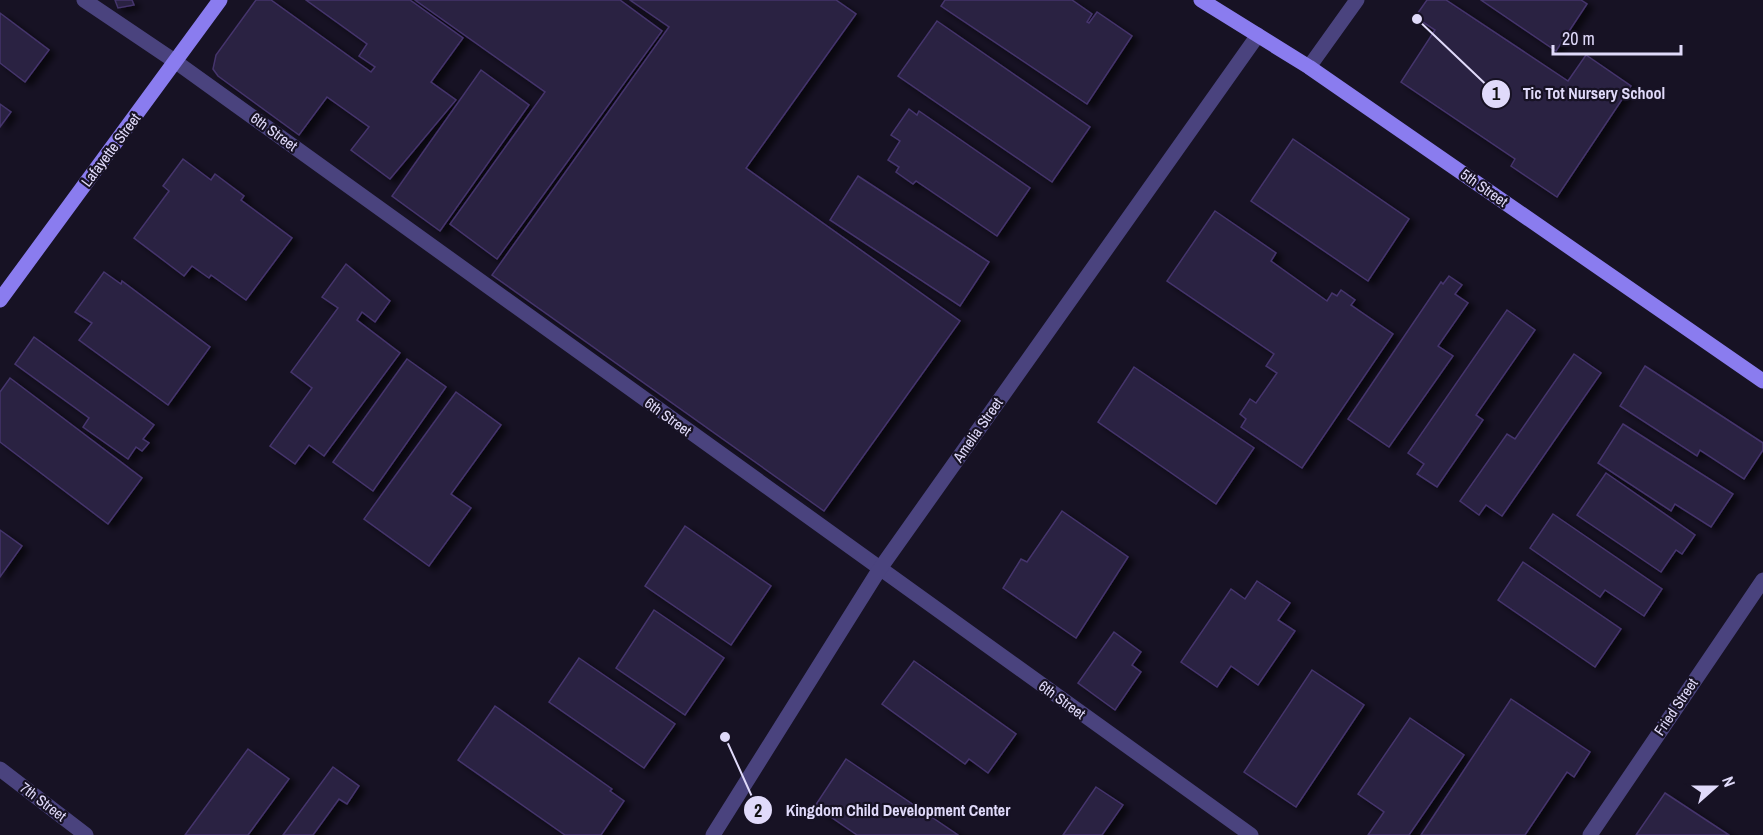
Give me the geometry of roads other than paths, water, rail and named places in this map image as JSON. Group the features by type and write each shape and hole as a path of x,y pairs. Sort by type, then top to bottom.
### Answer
{"main road":[{"name":"Lafayette Street","path":"0,300 220,0"},
{"name":"5th Street","path":"1201,0 1309,67 1763,381"}],"street":[{"name":"6th Street","path":"84,0 176,62 879,570 1251,835"},
{"path":"1309,67 1357,0"},
{"name":"Amelia Street","path":"713,835 879,570 1258,35"},
{"name":"Fried Street","path":"1590,835 1763,580"},
{"name":"7th Street","path":"0,769 86,835"}],"place":[{"name":"Tic Tot Nursery School","path":"1417,19"},
{"name":"Kingdom Child Development Center","path":"725,737"}]}
